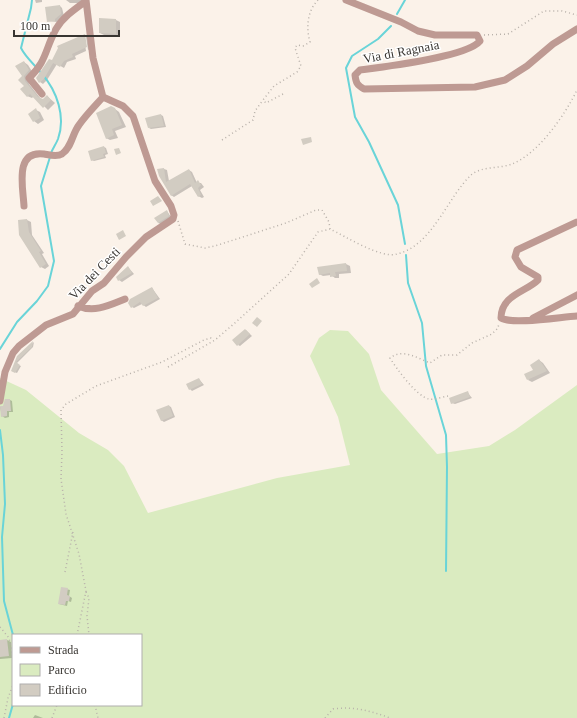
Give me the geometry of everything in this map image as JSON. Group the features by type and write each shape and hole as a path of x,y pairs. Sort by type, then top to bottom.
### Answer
{"street":[{"path":"42,94 29,78 37,70 60,23 86,0"},
{"path":"86,0 93,58 102,97"},
{"name":"Via di Ragnaia","path":"346,0 401,22 418,31 435,35 476,35 480,41 472,48 404,64 360,70 355,75 355,81 358,86 364,89 476,87 505,80 528,66 553,44 577,29"},
{"path":"24,206 22,172 24,162 27,158 33,155 62,154 69,147 78,126 102,97"},
{"path":"102,97 123,106 133,116 155,181 171,206 174,217"},
{"name":"Via dei Cesti","path":"0,401 5,372 13,353 19,346 46,325 73,314 78,306 92,291 104,283 126,257 146,237 174,217"},
{"path":"577,222 517,250 515,257 521,267 538,277 538,280 513,294 501,313 501,318 506,321 577,316"},
{"path":"528,320 577,295"},
{"path":"78,306 87,310 102,308 125,299"}],"path":[{"path":"222,140 253,120 255,111 274,86 297,72 301,66 296,48 297,45 303,46 310,42 308,19 314,4 318,0"},
{"path":"476,35 508,34 544,11 562,11 577,15"},
{"path":"168,367 215,340 289,274 318,232 330,229 373,251 396,255 418,243 431,230 458,189 472,174 512,164 531,153 567,107 577,90"},
{"path":"263,100 266,103 283,94"},
{"path":"174,217 181,228 184,242 205,248 286,223 316,210 322,210 329,222 330,229"},
{"path":"448,396 430,400 422,396 397,370 390,358 395,354 404,352 430,363 442,355 457,354 472,342 492,334 498,328 501,318"},
{"path":"89,634 86,616 89,598 86,591 73,532 66,514 60,479 62,452 60,421 62,410 66,404 96,386 162,362 204,340 211,338 215,340"},
{"path":"65,572 73,532"},
{"path":"77,634 86,591"},
{"path":"0,627 9,638 12,653"},
{"path":"4,718 8,698 12,688"},
{"path":"52,718 57,706"},
{"path":"95,706 98,718"},
{"path":"325,718 333,709 346,707 373,712 390,718"}],"green space":[{"path":"330,330 348,331 369,354 381,390 437,454 489,446 515,430 577,385 577,718 0,718 0,378 26,390 79,433 108,450 124,466 148,513 277,478 350,465 338,417 310,356 319,338"}],"building":[{"path":"60,5 61,14 55,19 55,21 47,22 45,7"},
{"path":"99,18 116,19 116,34 99,33"},
{"path":"85,34 87,47 72,54 73,57 64,61 60,67 53,63 44,79 39,83 36,78 49,59 52,60 58,48 57,46"},
{"path":"24,61 29,70 24,76 25,81 38,97 43,99 47,95 51,100 43,108 30,94 27,97 20,89 24,86 18,80 22,76 15,66"},
{"path":"111,106 115,108 122,125 112,129 114,135 106,139 96,113"},
{"path":"36,108 40,118 33,122 28,114"},
{"path":"161,114 164,126 148,128 145,118"},
{"path":"311,137 312,142 303,145 301,139"},
{"path":"104,146 106,153 103,154 104,157 91,161 88,151"},
{"path":"119,148 121,153 116,155 114,149"},
{"path":"164,168 166,182 189,169 195,183 198,180 201,185 198,188 201,195 198,197 190,184 171,196 159,176 157,169"},
{"path":"158,196 162,201 153,206 150,201"},
{"path":"167,210 169,216 158,223 154,218"},
{"path":"27,219 29,232 41,251 39,252 46,264 40,268 19,235 18,220"},
{"path":"123,230 126,236 119,240 116,234"},
{"path":"346,263 347,271 335,272 336,276 330,277 330,273 319,275 317,267"},
{"path":"128,266 132,273 118,281 116,277"},
{"path":"317,278 320,283 312,288 309,284"},
{"path":"152,287 158,298 143,306 140,302 131,308 128,303 130,299"},
{"path":"257,317 262,321 257,327 252,323"},
{"path":"245,329 250,334 237,346 232,340"},
{"path":"33,341 32,347 16,362 20,365 15,373 11,371 17,356"},
{"path":"539,359 547,371 527,380 524,374 533,370 530,365"},
{"path":"199,378 202,384 189,390 186,384"},
{"path":"468,391 470,397 451,404 449,398"},
{"path":"5,399 10,399 11,411 7,411 7,416 1,417 0,406 3,406"},
{"path":"169,405 173,416 161,421 156,410"},
{"path":"61,587 68,588 67,595 70,596 69,601 66,601 65,605 58,604"},
{"path":"7,639 9,656 0,657 0,640"}],"waterway":[{"path":"32,0 21,48 52,88 59,105 61,122 60,131 51,153"},
{"path":"397,14 405,0"},
{"path":"391,26 378,39 352,56 346,68 355,117 369,142 398,205 405,244"},
{"path":"0,349 17,322 37,301 48,286 54,261 41,186 50,157"},
{"path":"406,255 408,283 422,323 426,366 446,435 446,571"},
{"path":"0,430 3,455 5,504 2,537 4,601 13,634"},
{"path":"9,718 12,706"}]}
